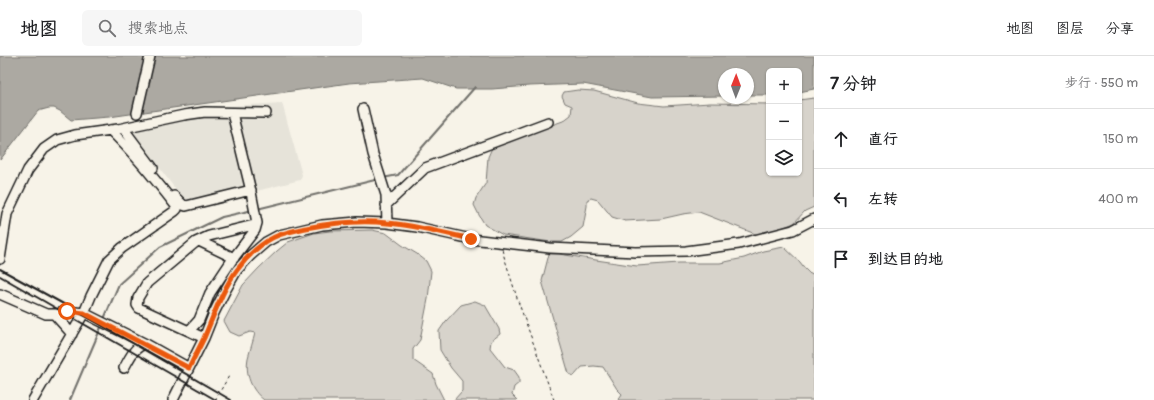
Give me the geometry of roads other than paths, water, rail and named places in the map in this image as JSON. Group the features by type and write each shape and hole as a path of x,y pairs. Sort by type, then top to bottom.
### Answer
{"street":[{"path":"137,113 150,56"},
{"path":"362,109 372,154 386,195 387,223"},
{"path":"0,259 7,214 28,170 44,150 57,140 75,135 123,128 205,112 266,113"},
{"path":"189,331 199,320 210,293 255,230 257,223 251,190 232,113"},
{"path":"386,205 425,168 548,122"},
{"path":"123,128 177,200 183,205 186,206 251,190"},
{"path":"33,400 84,313 109,260 122,248 177,209 127,146 110,130"},
{"path":"173,400 204,338 219,302 237,270 266,242 279,235 322,225 357,222 387,223 417,227 471,239 550,248 636,252 686,252 739,244 793,230 814,219"},
{"path":"204,338 139,308 137,305 138,298 147,283 199,241 209,236 257,223"},
{"path":"199,241 234,258"},
{"path":"0,294 41,313 54,314 67,311 84,313 146,344 189,368"},
{"path":"54,314 72,334"},
{"path":"124,368 136,347 146,344"}],"waterway":[{"path":"383,178 398,175 475,87"},
{"path":"257,209 379,179"},
{"path":"104,319 119,284 160,247 222,217 253,210"},
{"path":"70,400 102,325"}],"railway":[{"path":"0,269 98,323 231,400"},
{"path":"0,276 216,400"}]}
